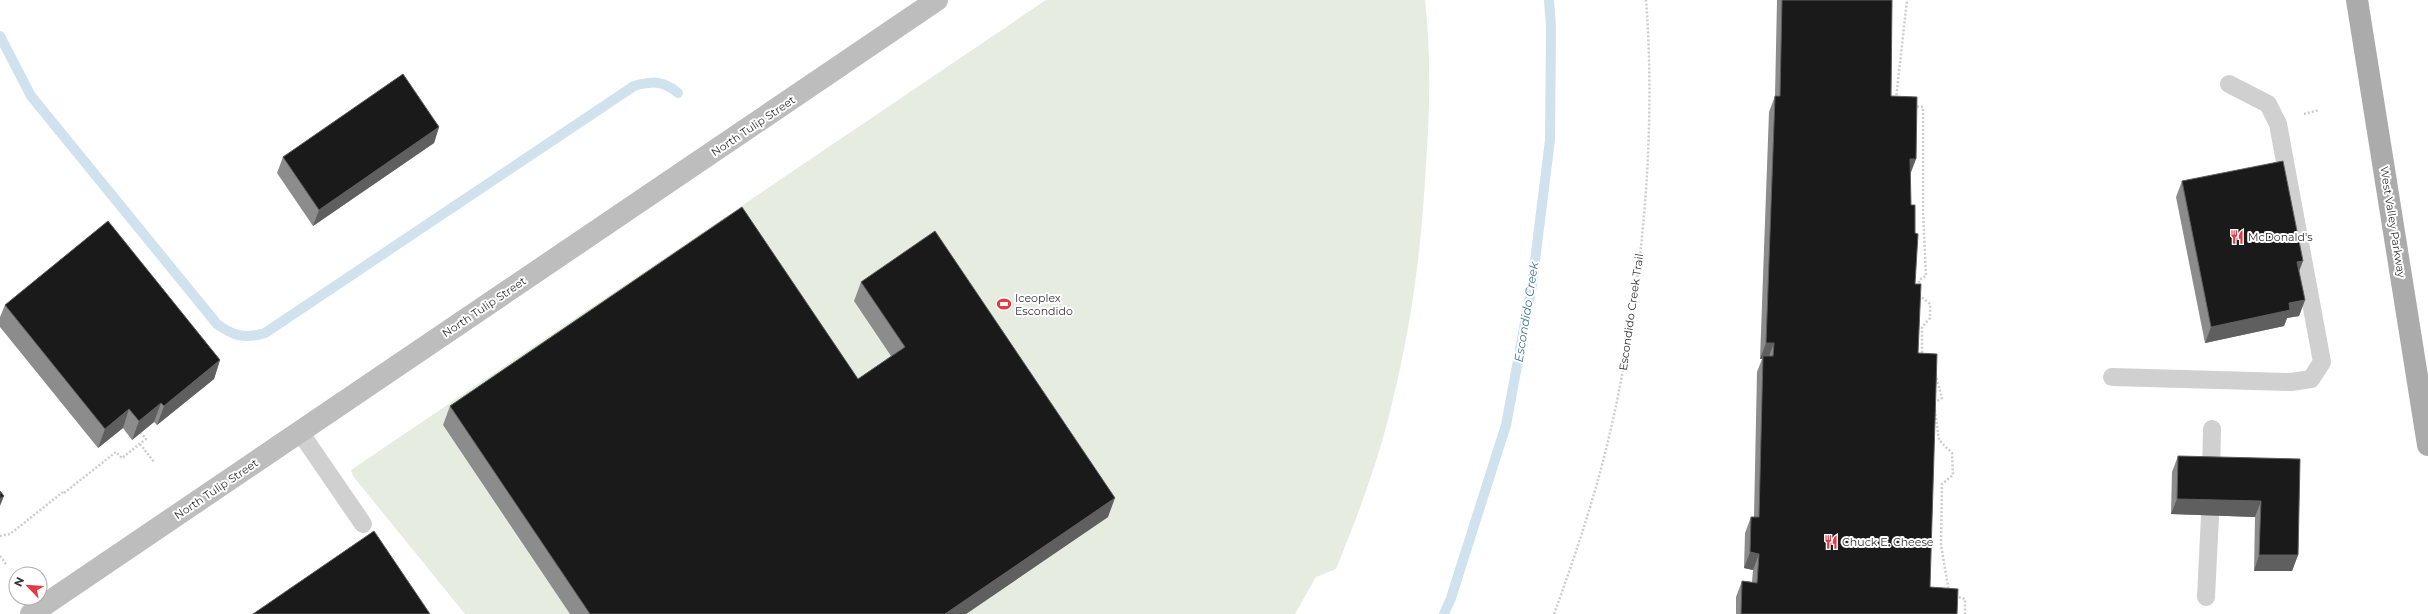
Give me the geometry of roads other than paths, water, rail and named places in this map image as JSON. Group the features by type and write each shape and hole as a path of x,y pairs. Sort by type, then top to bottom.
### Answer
{"main road":[{"name":"West Valley Parkway","path":"2357,0 2428,445"}],"street":[{"name":"North Tulip Street","path":"31,614 937,0"}],"lane":[{"path":"2112,377 2291,382 2311,379 2322,362 2278,124 2268,104 2229,84"},
{"path":"2211,473 2212,429"},
{"path":"300,432 363,524"},
{"path":"2206,598 2210,516"}],"waterway":[{"name":"Escondido Creek","path":"1444,614 1451,598 1506,425 1532,285 1550,140 1551,27 1549,0"},
{"path":"0,36 31,96 217,324 234,334 245,336 265,333 634,86 646,83 657,83 667,86 678,93"}],"place":[{"name":"McDonald's","path":"2237,237"},
{"name":"Iceoplex Escondido","path":"1004,304"},
{"name":"Chuck E. Cheese","path":"1831,542"}]}
